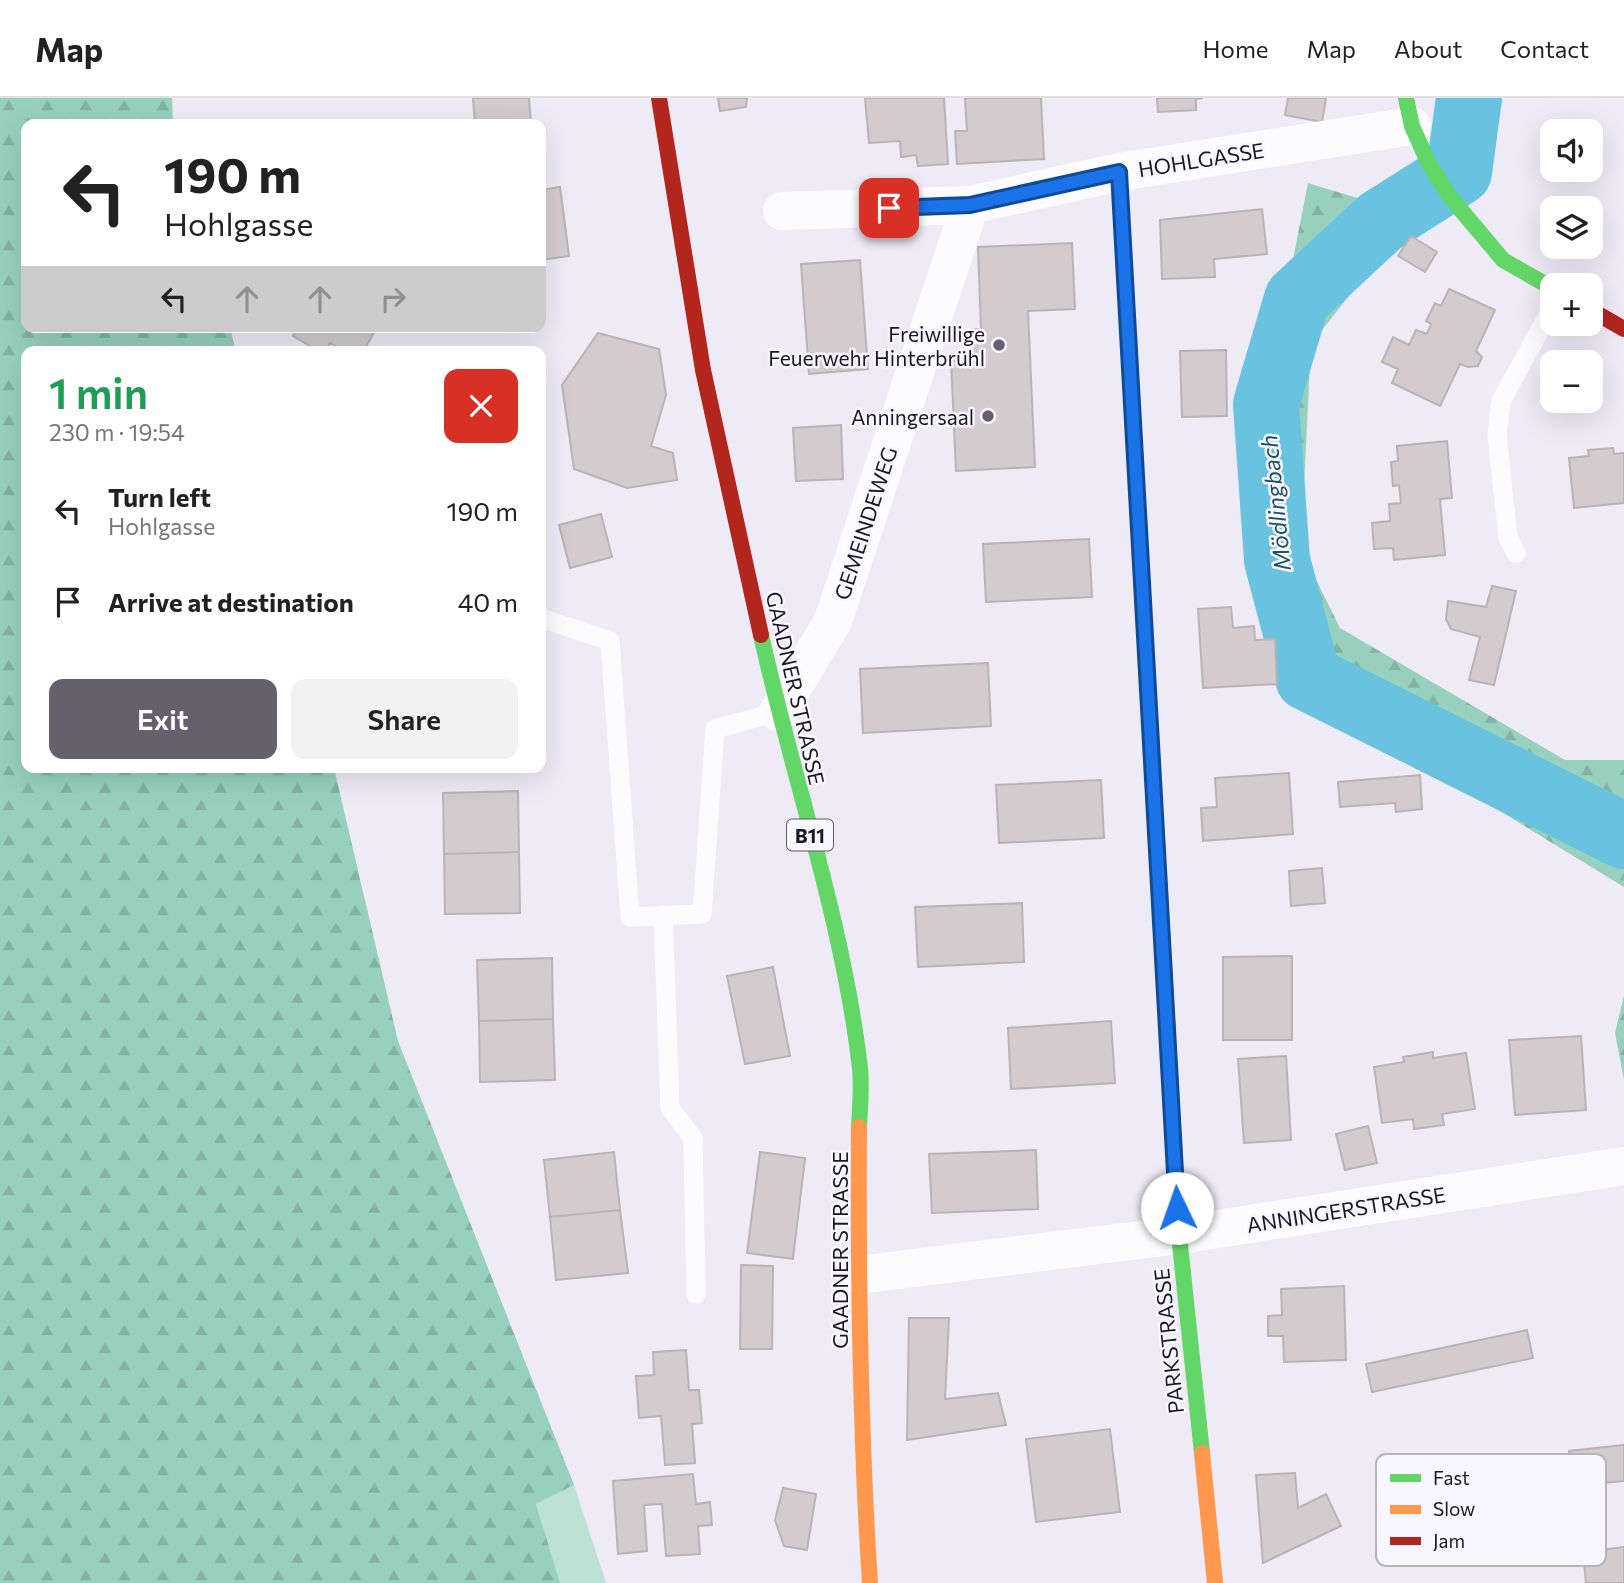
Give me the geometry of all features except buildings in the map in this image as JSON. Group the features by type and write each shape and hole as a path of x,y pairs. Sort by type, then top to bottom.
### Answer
{"main road":[{"name":"GAADNER STRASSE","path":"659,98 703,370 778,712 838,939 860,1070 858,1275 862,1455 870,1583"},
{"path":"1409,112 1428,162 1450,197 1503,260 1540,281"},
{"name":"PARKSTRASSE","path":"1119,172 1179,1235 1214,1583"},
{"path":"1603,317 1624,329"}],"street":[{"name":"HOHLGASSE","path":"782,211 970,205 1409,112"},
{"name":"GEMEINDEWEG","path":"778,712 833,621 970,205"},
{"name":"ANNINGERSTRASSE","path":"858,1275 1179,1235 1606,1168"}],"lane":[{"path":"1516,554 1508,538 1497,435 1501,401 1540,330"},
{"path":"546,620 610,642 630,917 702,914 715,729 778,712"},
{"path":"663,915 670,1108 693,1138 696,1294"}],"green space":[{"path":"0,98 172,98 173,119 21,119 21,333 231,333 235,346 21,346 21,773 335,773 398,1041 574,1485 536,1504 560,1583 0,1583"},
{"path":"1308,183 1413,215 1311,344 1301,549 1340,628 1565,760 1624,760 1624,887 1298,687 1278,521 1275,351"},
{"path":"1624,996 1624,1080 1615,1033"},
{"path":"574,1485 606,1583 560,1583 536,1504"}],"waterway":[{"name":"Mödlingbach","path":"1469,98 1459,172 1380,222 1297,299 1266,404 1277,560 1308,678 1624,836"}],"traffic: fast":[{"path":"1406,98 1412,126 1428,162 1450,197 1503,260 1540,281"},
{"path":"761,635 842,959 860,1068 859,1127"},
{"path":"1168,1037 1179,1235 1202,1453"}],"traffic: slow":[{"path":"1119,172 1134,445"},
{"path":"859,1127 860,1355 870,1583"},
{"path":"1202,1453 1215,1583"}],"traffic: jam":[{"path":"659,98 703,370 761,635"},
{"path":"1603,317 1624,329"},
{"path":"1134,445 1168,1037"}],"place":[{"name":"Freiwillige Feuerwehr Hinterbrühl","path":"999,345"},
{"name":"Anningersaal","path":"988,416"}],"route":[{"path":"889,208 970,205 1119,172 1177,1208"}]}
